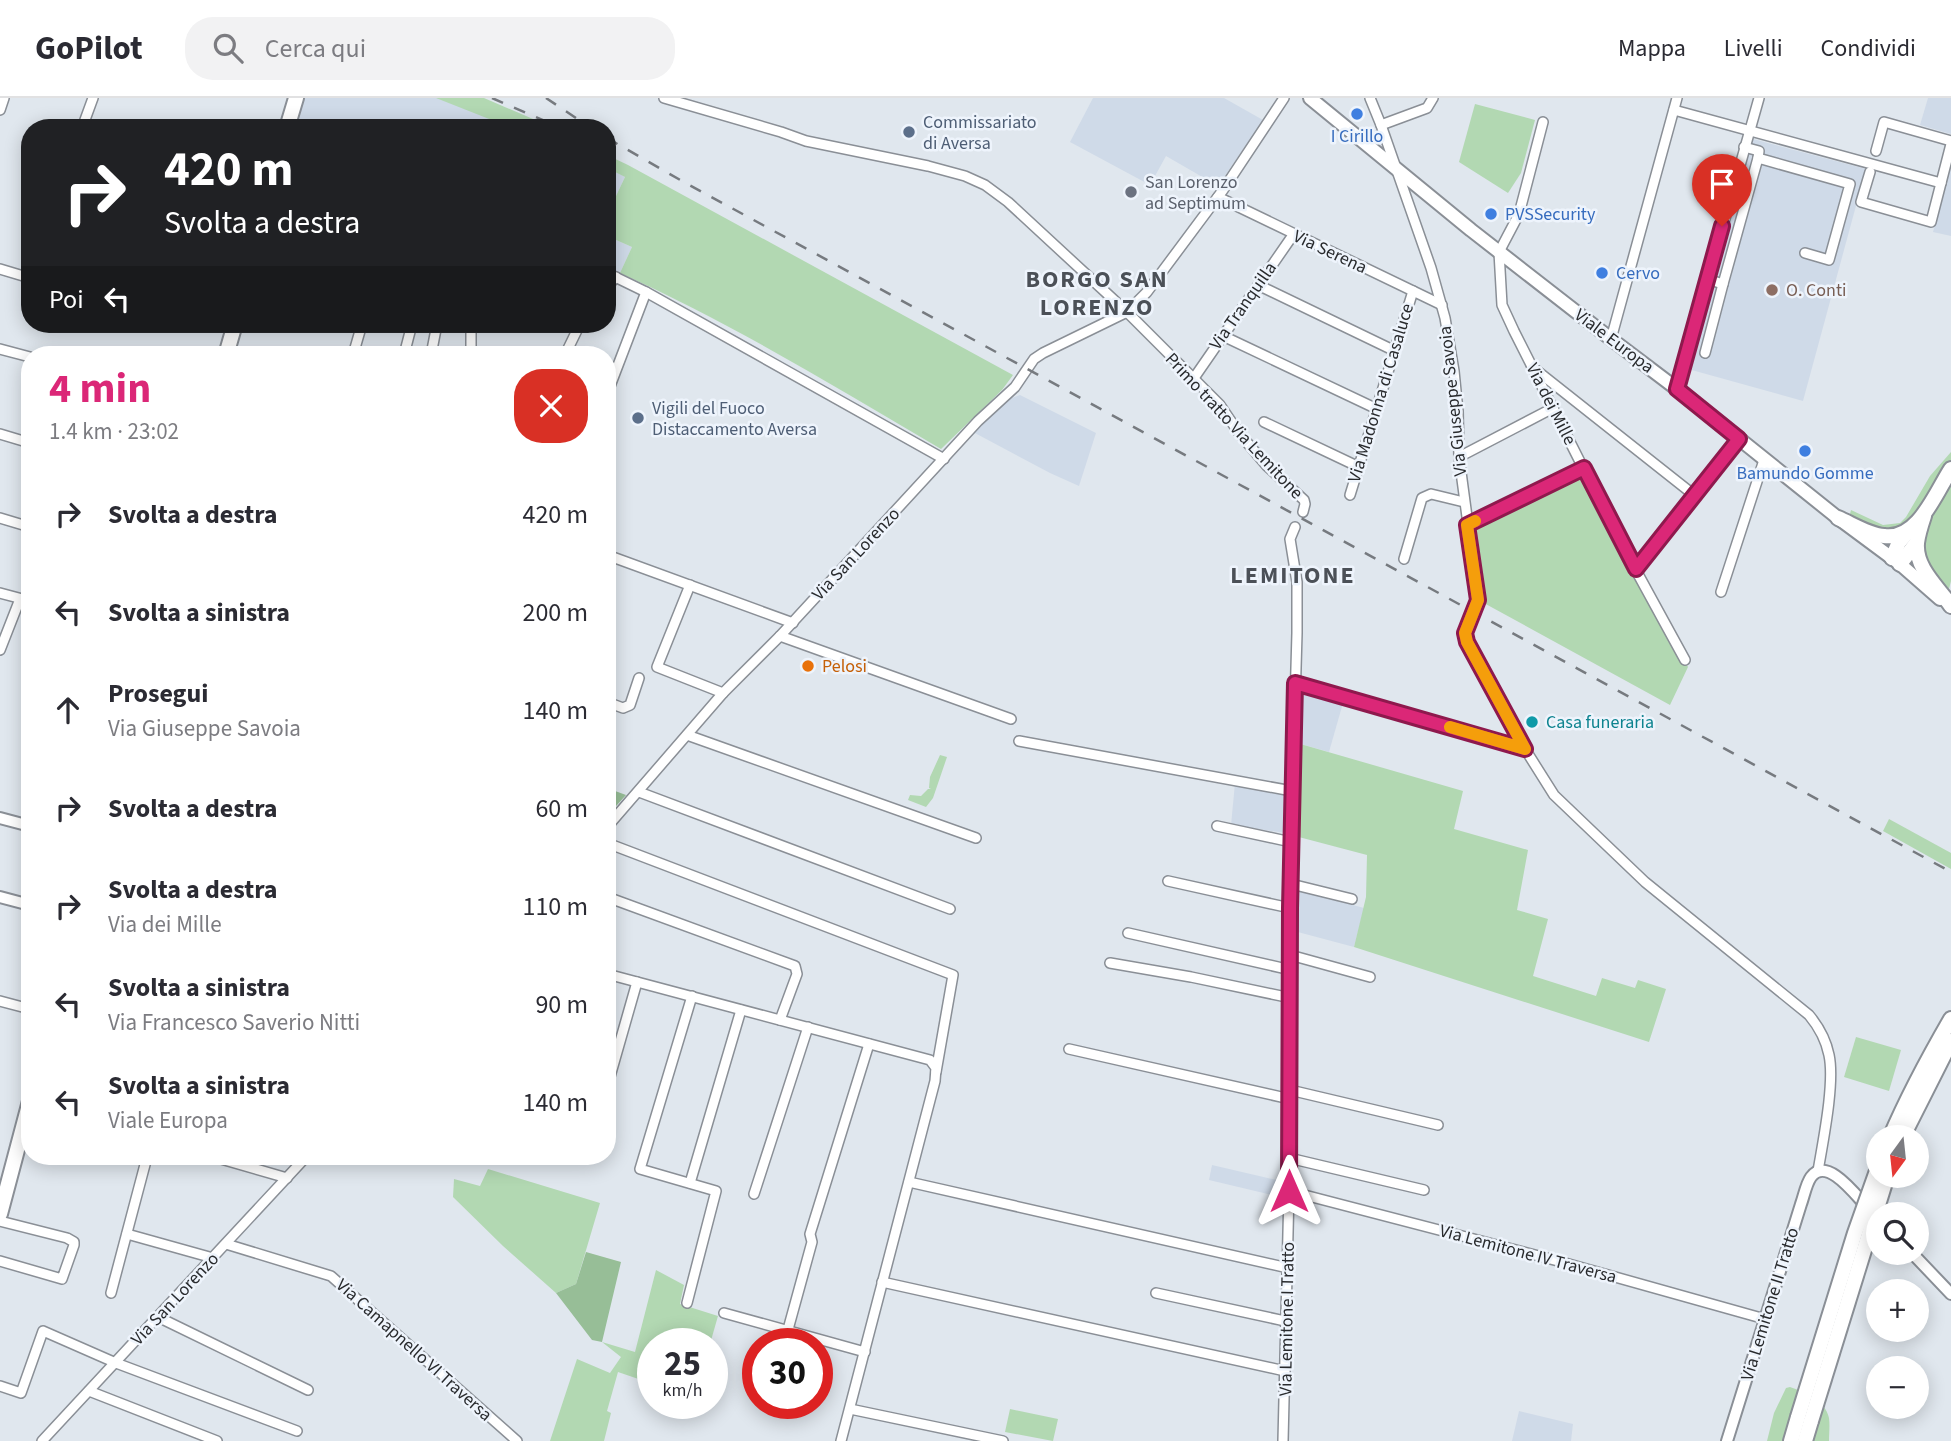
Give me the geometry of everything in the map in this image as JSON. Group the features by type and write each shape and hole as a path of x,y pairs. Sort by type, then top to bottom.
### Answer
{"main road":[{"path":"290,119 296,98"},
{"name":"Viale Europa","path":"1310,98 1499,251 1896,561 1951,607"},
{"path":"1896,561 1899,542 1912,537 1951,469"},
{"path":"1838,518 1884,537 1912,537"},
{"path":"1912,537 1923,568 1951,607"},
{"path":"1896,1125 1951,1019"},
{"path":"1909,1125 1951,1041"},
{"path":"0,1214 4,1180 21,1130"},
{"path":"1805,1441 1804,1419 1855,1233 1871,1188"},
{"path":"1791,1441 1804,1419 1883,1188"}],"street":[{"path":"0,110 4,98"},
{"path":"85,119 93,98"},
{"path":"664,98 703,103 806,141 928,166 965,176 985,185 1008,202 1127,312"},
{"name":"Via San Lorenzo","path":"616,817 723,693 793,623 983,415 1015,387 1034,359 1127,312 1147,292 1218,197 1284,98"},
{"name":"Via Giuseppe Savoia","path":"1370,98 1431,268 1442,305 1454,371 1458,411 1458,457 1478,600 1465,633 1467,642 1525,749"},
{"path":"1381,125 1427,108 1433,98"},
{"path":"1611,339 1677,98"},
{"path":"1677,389 1759,98"},
{"path":"1674,110 1941,183"},
{"path":"1499,251 1519,214 1543,122"},
{"path":"1870,172 1861,202 1931,222 1951,142 1884,122 1876,151"},
{"path":"1705,353 1758,158 1759,151 1744,147"},
{"path":"1758,158 1850,184 1829,260 1805,253"},
{"name":"Via Serena","path":"1218,197 1442,305"},
{"name":"Via Tranquilla","path":"1194,378 1293,235"},
{"name":"Via dei Mille","path":"1499,251 1502,305 1685,660"},
{"path":"0,268 21,275"},
{"path":"616,277 944,459"},
{"path":"1707,279 1723,284"},
{"path":"1258,285 1395,351"},
{"name":"Via Madonna di Casaluce","path":"1350,495 1413,290"},
{"path":"616,370 646,292"},
{"name":"Primo tratto Via Lemitone","path":"1127,312 1220,405 1267,466 1304,500 1303,512"},
{"path":"1223,336 1377,409"},
{"path":"0,349 21,354"},
{"path":"1532,367 1694,495"},
{"path":"1458,457 1553,408"},
{"path":"1264,422 1359,467"},
{"path":"0,434 21,440"},
{"path":"1636,569 1739,439"},
{"path":"1721,592 1764,460"},
{"path":"1467,525 1584,468"},
{"path":"1404,559 1422,498 1431,494 1464,502"},
{"path":"0,518 21,524"},
{"name":"Via Lemitone I Tratto","path":"1283,1441 1288,1268 1290,908 1297,582 1290,539 1295,527"},
{"path":"616,558 793,623"},
{"path":"690,585 657,667 723,693"},
{"path":"0,593 21,599"},
{"path":"0,650 21,608"},
{"path":"780,636 1011,719"},
{"path":"616,705 623,708 630,705 639,678"},
{"path":"1295,683 1525,749 1554,795 1636,874 1810,1015 1826,1043 1830,1058 1831,1079 1818,1171 1827,1170 1838,1177 1866,1206"},
{"path":"687,735 976,838"},
{"path":"1019,741 1292,792"},
{"path":"639,792 950,909"},
{"path":"0,818 21,823"},
{"path":"1217,826 1292,842"},
{"path":"616,846 953,975 935,1081 841,1441"},
{"path":"1168,881 1290,908"},
{"path":"1291,884 1352,899"},
{"path":"0,897 21,903"},
{"path":"616,900 795,967 797,974 780,1020"},
{"path":"1128,933 1291,970"},
{"path":"1290,955 1370,977"},
{"path":"1110,963 1291,998"},
{"path":"616,976 930,1060 936,1068 935,1081"},
{"path":"616,1056 637,982"},
{"path":"687,1303 716,1191 640,1169 692,996"},
{"path":"0,1001 21,1007"},
{"path":"690,1183 741,1010"},
{"path":"754,1194 808,1027"},
{"path":"789,1328 812,1242 810,1234 869,1044"},
{"path":"1069,1049 1438,1125"},
{"path":"1289,1158 1424,1190"},
{"path":"111,1293 145,1165"},
{"path":"242,1165 287,1178"},
{"name":"Via San Lorenzo","path":"42,1441 299,1165"},
{"name":"Via Lemitone II Tratto","path":"1727,1441 1801,1204 1811,1176 1818,1171"},
{"path":"909,1182 1288,1268"},
{"name":"Via Lemitone IV Traversa","path":"1289,1191 1558,1261 1766,1319"},
{"path":"0,1221 74,1242 62,1279 0,1261"},
{"path":"127,1234 213,1258"},
{"name":"Via Camapnello VI Traversa","path":"226,1244 331,1276 517,1441"},
{"path":"1923,1265 1951,1294"},
{"path":"882,1282 1285,1371"},
{"path":"1156,1293 1285,1321"},
{"path":"724,1313 777,1328"},
{"path":"158,1317 308,1390"},
{"path":"0,1386 21,1392 43,1331 116,1363 297,1431"},
{"path":"833,1343 865,1352"},
{"path":"89,1391 217,1441"},
{"path":"850,1409 1003,1441"}],"shaded area":[{"path":"300,98 443,98 493,119 294,119"},
{"path":"1093,98 1224,98 1263,120 1218,186 1166,156 1150,185 1070,142"},
{"path":"1928,98 1951,98 1951,134 1920,125"},
{"name":"O. Conti","path":"1753,139 1866,169 1803,401 1688,369"},
{"path":"1951,166 1951,236 1933,232"},
{"path":"616,172 625,177 616,196"},
{"path":"616,240 632,247 620,273 616,271"},
{"path":"1020,395 1096,433 1079,486 973,432 1009,399"},
{"path":"1298,691 1343,703 1329,752 1297,743"},
{"path":"1235,783 1287,793 1286,833 1231,825"},
{"path":"1294,889 1364,908 1354,947 1294,931"},
{"path":"1212,1165 1285,1182 1285,1198 1209,1180"},
{"path":"1519,1411 1573,1424 1571,1441 1512,1441"}],"green space":[{"path":"436,98 484,98 533,119 489,119"},
{"path":"1475,104 1535,120 1521,173 1508,193 1459,162"},
{"path":"616,159 1013,375 1002,390 941,449 743,334 620,273 632,247 616,240 616,196 625,177 616,172"},
{"path":"1951,452 1951,461 1938,476 1916,517 1906,528 1876,530 1850,514 1851,510 1883,525 1900,523 1930,476"},
{"path":"1581,475 1688,667 1670,705 1482,602 1474,530"},
{"path":"1951,479 1949,589 1934,575 1922,549 1928,522"},
{"path":"1297,743 1463,791 1454,829 1528,850 1517,910 1548,919 1533,976 1596,996 1602,978 1635,988 1638,980 1666,989 1649,1042 1354,947 1366,897 1367,855 1295,836"},
{"path":"940,755 947,757 933,798 926,807 908,800 910,795 921,796 931,789 930,777"},
{"path":"616,791 626,795 616,806"},
{"path":"1889,819 1951,853 1951,869 1883,831"},
{"path":"1856,1037 1901,1050 1889,1091 1844,1077"},
{"path":"488,1169 600,1203 576,1284 556,1293 453,1197 454,1179 480,1186"},
{"path":"586,1252 621,1262 602,1342 592,1340 556,1293 576,1284"},
{"path":"656,1270 684,1285 680,1304 718,1316 715,1328 641,1328"},
{"path":"602,1342 635,1352 637,1344 637,1379 618,1372 607,1411 611,1413 604,1441 550,1441 577,1359 610,1373 621,1357"},
{"path":"1790,1387 1808,1395 1824,1407 1829,1418 1829,1441 1767,1441 1774,1413 1786,1388"},
{"path":"1010,1409 1058,1419 1053,1441 1005,1432"}],"railway":[{"path":"492,98 540,119"},
{"path":"546,98 578,119"},
{"path":"616,143 1951,872"}],"slow traffic":[{"path":"1450,727 1525,749 1467,642 1465,633 1478,600 1467,525 1475,521"}],"place":[{"name":"I Cirillo","path":"1357,114"},
{"name":"Commissariato di Aversa","path":"909,132"},
{"name":"San Lorenzo ad Septimum","path":"1131,192"},
{"name":"PVSSecurity","path":"1491,214"},
{"name":"Cervo","path":"1602,273"},
{"name":"O. Conti","path":"1772,290"},
{"name":"Vigili del Fuoco Distaccamento Aversa","path":"638,418"},
{"name":"Bamundo Gomme","path":"1805,451"},
{"name":"Pelosi","path":"808,666"},
{"name":"Casa funeraria","path":"1532,722"}],"district":[{"name":"BORGO SAN LORENZO","path":"1097,293"},
{"name":"LEMITONE","path":"1293,575"}],"route":[{"path":"1289,1191 1290,908 1295,683 1525,749 1467,642 1466,627 1478,600 1467,525 1584,468 1636,569 1739,439 1677,389 1722,226"}]}
